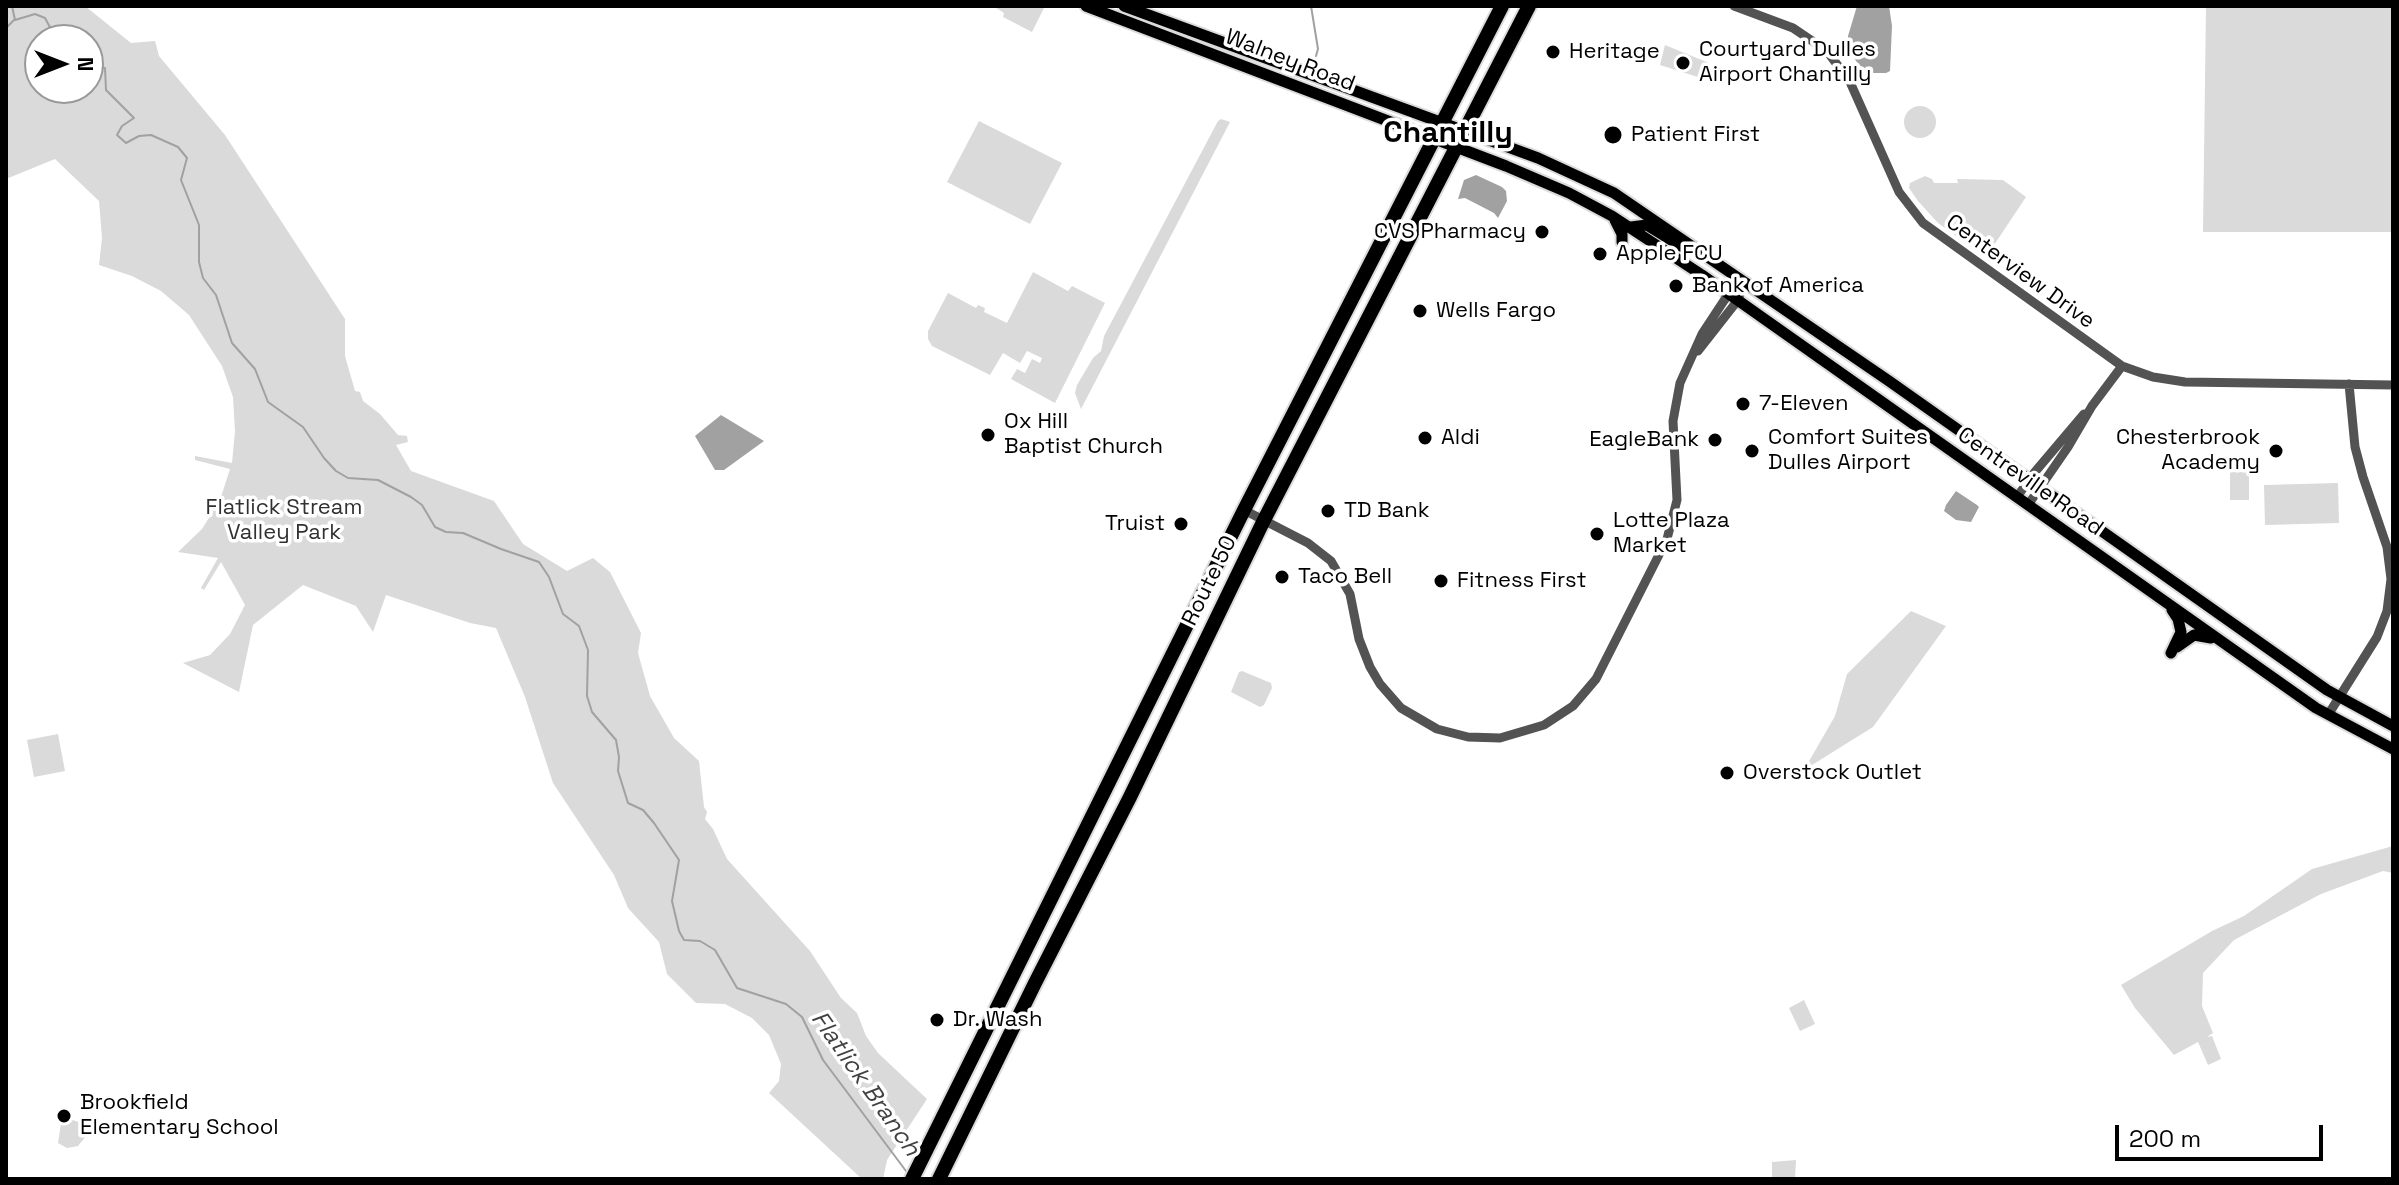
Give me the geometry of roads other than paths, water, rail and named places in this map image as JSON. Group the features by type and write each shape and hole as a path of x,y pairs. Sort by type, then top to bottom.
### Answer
{"highway":[{"name":"Route 50","path":"912,1179 1244,510 1502,6"},
{"name":"Route 50","path":"939,1179 1137,783 1264,520 1529,6"}],"main road":[{"name":"Walney Road","path":"1124,6 1441,122"},
{"name":"Walney Road","path":"1094,7 1434,138"},
{"name":"Centreville Road","path":"1441,122 1594,182 1636,206 2340,698 2393,726"},
{"name":"Centreville Road","path":"1434,138 1536,178 1631,227 2328,715 2393,749"},
{"path":"1612,216 1620,230 1622,242"},
{"path":"1631,227 1647,225 1681,246 1699,250"},
{"path":"2164,600 2181,626 2180,637 2171,653 2194,635 2220,641"}],"street":[{"name":"Centerview Drive","path":"1734,6 1793,28 1827,51 1850,82 1893,179 1916,216 1946,241 2122,366 2153,377 2185,382 2393,385"},
{"path":"1244,510 1308,543 1331,561 1350,594 1359,639 1370,667 1386,693 1401,708 1437,729 1468,737 1500,738 1533,730 1564,713 1589,689 1667,539 1677,500 1674,405 1702,334 1744,281"},
{"path":"2022,501 2040,488 2092,406 2122,366"},
{"path":"2328,715 2377,637 2387,611 2391,579 2387,547 2355,447 2349,384"},
{"path":"2022,501 2029,480 2073,424 2092,406"}],"waterway":[{"name":"Flatlick Branch","path":"12,6 15,20 35,14 45,18 48,24"},
{"path":"1311,6 1318,49 1316,56"},
{"path":"6,28 14,20"},
{"name":"Flatlick Branch","path":"104,68 106,90 134,118 122,126 117,135 126,143 139,136 151,135 178,147 187,158 181,180 199,225 199,262 203,278 216,295 232,343 255,369 268,402 303,427 336,471 348,478 378,480 411,497 422,505 435,527 446,532 463,533 539,562 549,577 563,614 579,626 588,650 587,696 592,712 616,740 618,771 628,803 643,810 679,860 672,901 684,940 700,941 715,950 737,988 786,1004 802,1017 823,1060 909,1175"}],"place":[{"name":"Heritage","path":"1553,52"},
{"name":"Courtyard Dulles Airport Chantilly","path":"1683,63"},
{"name":"Patient First","path":"1613,135"},
{"name":"CVS Pharmacy","path":"1542,232"},
{"name":"Apple FCU","path":"1600,254"},
{"name":"Bank of America","path":"1676,286"},
{"name":"Wells Fargo","path":"1420,311"},
{"name":"7-Eleven","path":"1743,404"},
{"name":"Ox Hill Baptist Church","path":"988,435"},
{"name":"Aldi","path":"1425,438"},
{"name":"EagleBank","path":"1715,440"},
{"name":"Comfort Suites Dulles Airport","path":"1752,451"},
{"name":"Chesterbrook Academy","path":"2276,451"},
{"name":"TD Bank","path":"1328,511"},
{"name":"Truist","path":"1181,524"},
{"name":"Lotte Plaza Market","path":"1597,534"},
{"name":"Taco Bell","path":"1282,577"},
{"name":"Fitness First","path":"1441,581"},
{"name":"Overstock Outlet","path":"1727,773"},
{"name":"Dr. Wash","path":"937,1020"},
{"name":"Brookfield Elementary School","path":"64,1116"}],"district":[{"name":"Chantilly","path":"1448,134"}],"park label":[{"name":"Flatlick Stream Valley Park","path":"284,520"}]}
